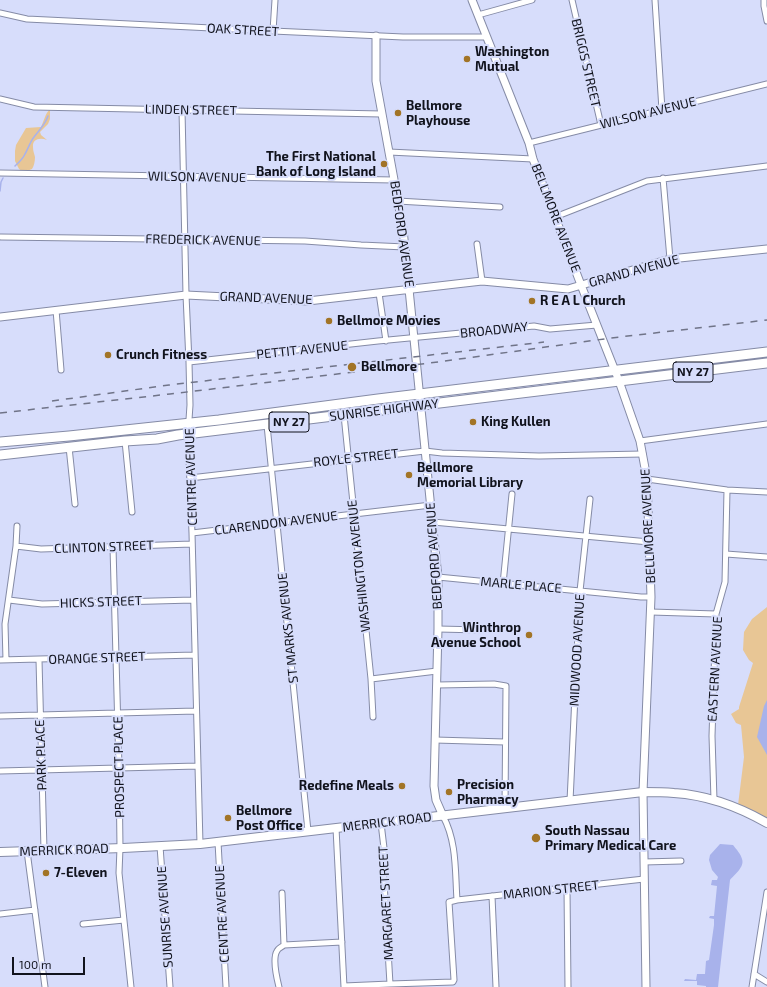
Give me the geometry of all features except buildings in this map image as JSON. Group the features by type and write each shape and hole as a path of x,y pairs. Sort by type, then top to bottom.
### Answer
{"highway":[{"name":"SUNRISE HIGHWAY","path":"0,442 189,423 767,352"},
{"name":"SUNRISE HIGHWAY","path":"0,455 124,441 158,439 188,434 767,363"}],"main road":[{"name":"MERRICK ROAD","path":"0,852 200,844 643,792 672,792 714,800 737,808 767,823"}],"street":[{"path":"273,32 275,0"},
{"name":"BELLMORE AVENUE","path":"472,0 529,143 533,159 615,370 640,441 643,454 647,479 652,597 643,792 646,987"},
{"path":"478,15 532,0"},
{"name":"BRIGGS STREET","path":"572,0 601,125"},
{"path":"655,0 662,110"},
{"path":"764,0 767,21"},
{"name":"OAK STREET","path":"0,13 27,19 273,32 376,36 486,37"},
{"name":"BEDFORD AVENUE","path":"376,36 376,81 403,230 438,578 434,786 436,800 443,816"},
{"name":"WILSON AVENUE","path":"529,143 767,84"},
{"name":"LINDEN STREET","path":"0,99 34,107 382,114"},
{"name":"CENTRE AVENUE","path":"182,110 189,362 188,434 200,844"},
{"path":"389,152 533,159"},
{"path":"555,217 647,181 767,166"},
{"name":"WILSON AVENUE","path":"0,173 394,180"},
{"path":"664,178 670,259"},
{"path":"398,201 500,207"},
{"name":"FREDERICK AVENUE","path":"1,236 305,241 405,247"},
{"path":"477,244 482,281"},
{"name":"GRAND AVENUE","path":"0,317 186,295 308,301 482,281 568,289 670,259 767,249"},
{"path":"379,293 386,341"},
{"path":"56,310 61,370"},
{"name":"BROADWAY","path":"414,338 534,326 550,329 597,325"},
{"name":"PETTIT AVENUE","path":"189,362 414,338"},
{"name":"WASHINGTON AVENUE","path":"344,415 371,679 373,717"},
{"path":"640,441 767,424"},
{"name":"ST MARKS AVENUE","path":"267,425 308,831"},
{"path":"124,441 132,512"},
{"path":"69,447 75,504"},
{"name":"ROYLE STREET","path":"190,478 425,451 442,453 539,456 643,454"},
{"path":"647,479 727,490 767,492"},
{"name":"EASTERN AVENUE","path":"714,800 712,736 716,614 725,582 727,490"},
{"path":"503,584 512,494"},
{"name":"MIDWOOD AVENUE","path":"570,801 580,591 590,499"},
{"name":"CLARENDON AVENUE","path":"192,533 431,505"},
{"path":"433,522 649,542"},
{"path":"3,660 5,624 16,546 17,526"},
{"name":"CLINTON STREET","path":"16,546 41,549 192,544"},
{"name":"PROSPECT PLACE","path":"113,547 120,768 119,873 131,987"},
{"path":"726,554 767,557"},
{"name":"MARLE PLACE","path":"438,578 652,597"},
{"name":"HICKS STREET","path":"9,600 42,604 193,600"},
{"path":"651,612 716,614"},
{"path":"438,629 482,630"},
{"name":"ORANGE STREET","path":"3,660 195,655"},
{"name":"PARK PLACE","path":"39,660 44,850"},
{"path":"371,679 437,671"},
{"path":"437,684 494,684 506,686 505,808"},
{"path":"0,716 196,711"},
{"path":"435,740 505,742"},
{"path":"0,771 198,766"},
{"path":"336,828 344,987 390,984 421,985 453,982 450,902 457,900 454,848 448,826 443,816"},
{"name":"MARGARET STREET","path":"381,823 384,848 383,865 390,984"},
{"name":"CENTRE AVENUE","path":"218,842 226,987"},
{"name":"SUNRISE AVENUE","path":"160,846 170,987"},
{"path":"27,851 45,987"},
{"path":"644,862 682,861"},
{"name":"MARION STREET","path":"457,900 644,879"},
{"path":"567,888 568,987"},
{"path":"282,893 284,945"},
{"path":"752,987 767,895"},
{"path":"492,896 496,987"},
{"path":"0,914 35,910"},
{"path":"83,924 124,920"},
{"path":"279,987 276,978 275,957 277,950 284,945 342,942"},
{"path":"754,974 767,982"}],"shaded area":[{"path":"50,109 50,119 48,124 40,132 41,135 47,140 35,140 33,148 35,162 32,169 22,171 19,169 15,161 16,145 26,128 41,127"},
{"path":"767,607 767,820 738,805 744,757 741,725 736,723 731,714 739,709 753,663 749,660 743,650 744,632 752,619"}],"water":[{"path":"767,700 767,755 757,737 764,706"},
{"path":"720,844 733,845 741,855 743,862 741,868 730,880 718,987 706,987 697,985 697,981 684,981 685,979 696,980 697,974 705,974 706,961 709,960 714,919 709,918 710,916 714,916 717,886 711,885 712,880 717,880 718,877 712,870 709,860 710,855"}],"waterway":[{"path":"15,166 23,158 48,116"},
{"path":"0,191 3,178"}],"railway":[{"path":"0,413 438,362 611,338 767,320"},
{"path":"52,401 169,385 544,342"}],"place":[{"name":"Washington Mutual","path":"467,59"},
{"name":"Bellmore Playhouse","path":"398,113"},
{"name":"The First National Bank of Long Island","path":"384,164"},
{"name":"R E A L Church","path":"532,301"},
{"name":"Bellmore Movies","path":"329,321"},
{"name":"Crunch Fitness","path":"108,355"},
{"name":"Bellmore","path":"352,367"},
{"name":"King Kullen","path":"473,422"},
{"name":"Bellmore Memorial Library","path":"409,475"},
{"name":"Winthrop Avenue School","path":"529,635"},
{"name":"Redefine Meals","path":"402,786"},
{"name":"Precision Pharmacy","path":"449,792"},
{"name":"Bellmore Post Office","path":"228,818"},
{"name":"South Nassau Primary Medical Care","path":"536,838"},
{"name":"7-Eleven","path":"46,873"}]}
